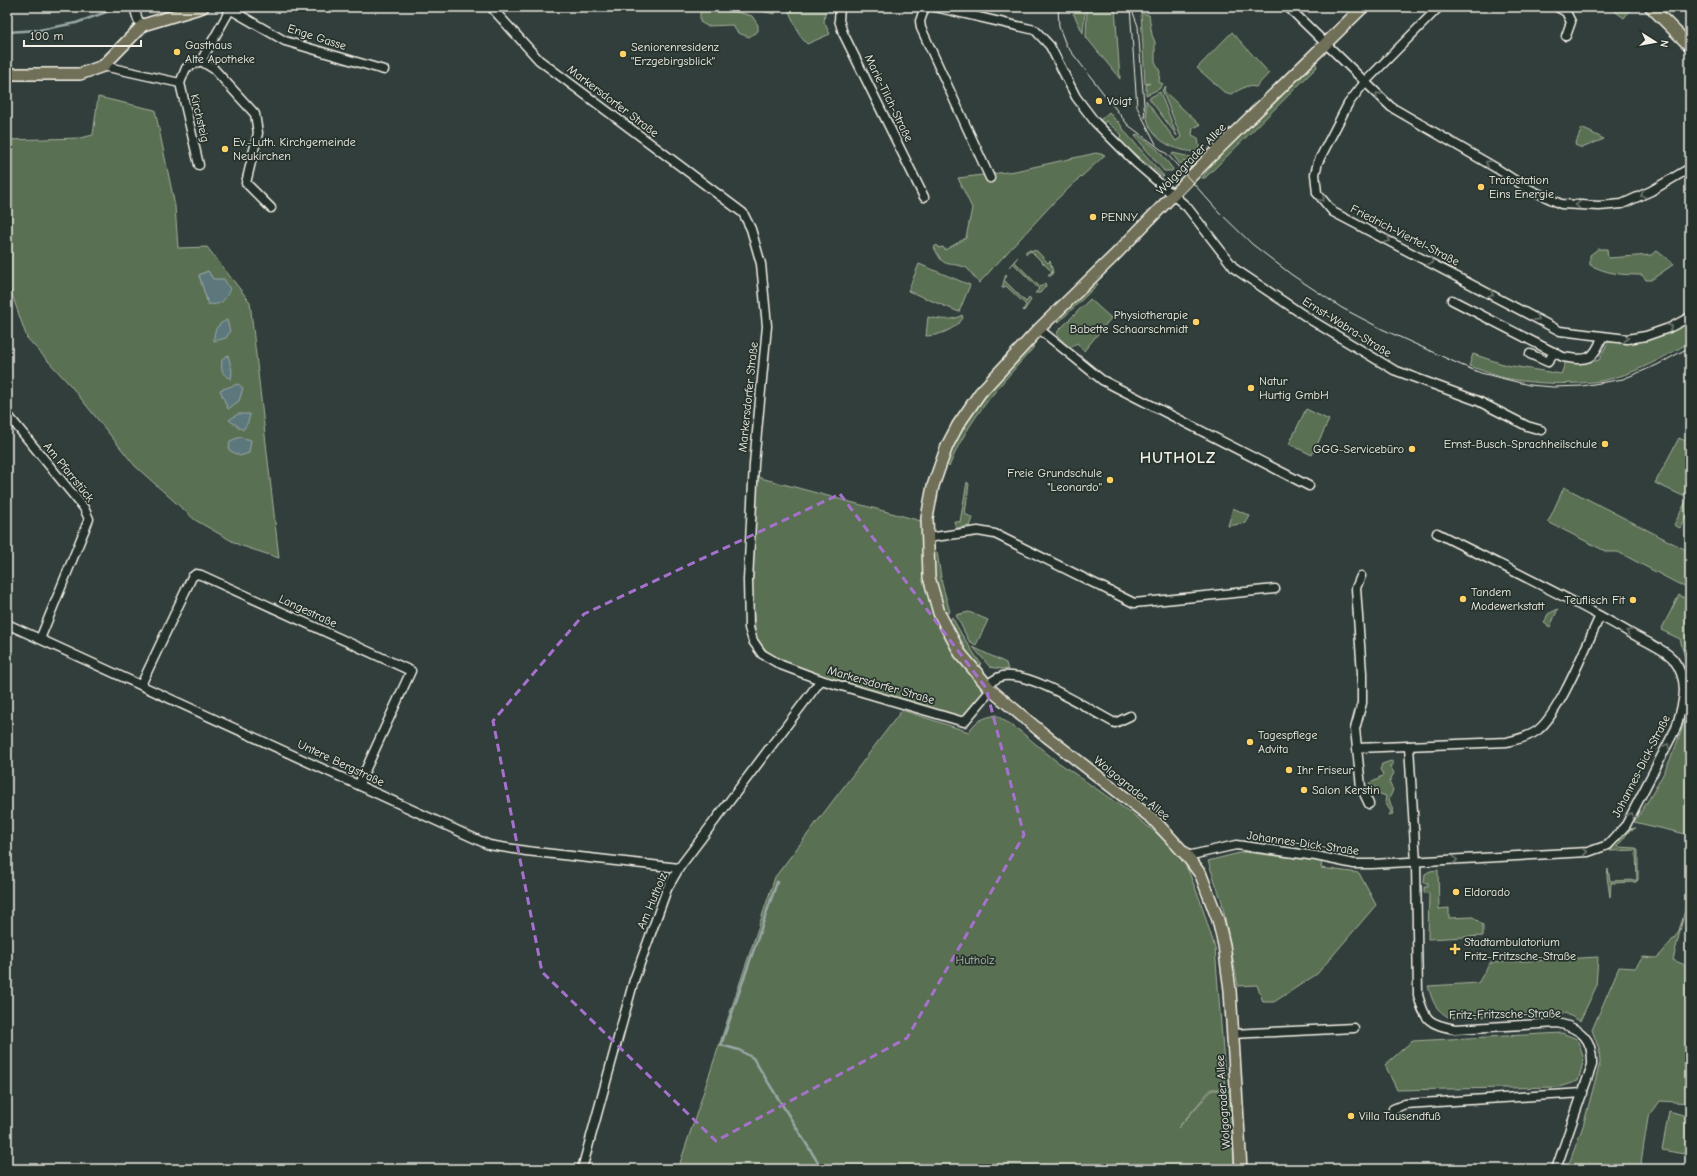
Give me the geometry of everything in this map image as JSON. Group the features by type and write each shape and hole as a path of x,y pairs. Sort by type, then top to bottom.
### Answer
{"main road":[{"path":"7,74 80,74 103,66 143,25 203,7"},
{"name":"Wolgograder Allee","path":"1241,1169 1230,990 1221,933 1212,903 1201,875 1187,856 1153,819 1046,736 989,688 960,653 939,613 929,577 927,518 933,486 947,446 958,425 980,393 1039,329 1363,7"},
{"path":"1651,7 1690,46"}],"street":[{"path":"134,7 138,20 143,25"},
{"name":"Markersdorfer Straße","path":"491,7 539,60 743,213 751,229 761,264 767,326 754,464 748,580 749,628 753,641 762,654 781,665 821,680 964,722 989,688"},
{"name":"Marie-Tilch-Straße","path":"840,7 839,20 843,33 924,197"},
{"path":"925,7 920,21 921,28 990,178"},
{"path":"934,7 1035,30 1050,46 1076,97 1095,122 1136,163 1174,195"},
{"path":"1288,7 1391,108 1496,168 1527,188 1561,204 1599,206 1622,204 1651,191 1690,168"},
{"name":"Friedrich-Viertel-Straße","path":"1438,7 1365,82 1348,104 1318,162 1314,174 1317,193 1333,212 1560,330 1602,337 1627,339 1646,336 1669,328 1690,318"},
{"path":"1557,7 1566,12 1571,22 1566,36"},
{"path":"180,83 186,68 201,61 228,8"},
{"name":"Enge Gasse","path":"228,8 286,41 384,70"},
{"path":"201,61 214,69 255,114 258,132 246,183 270,208"},
{"name":"Kirchsteig","path":"103,66 180,83 199,165"},
{"name":"Ernst-Wabra-Straße","path":"1174,195 1188,207 1235,269 1312,320 1394,370 1478,401 1527,426 1541,430"},
{"path":"1452,300 1563,357 1582,360 1591,357 1598,351 1602,337"},
{"path":"1039,329 1102,380 1309,486"},
{"path":"1530,354 1548,362 1554,352"},
{"name":"Am Pfarrstück","path":"7,414 80,503 89,519 40,639"},
{"path":"927,538 978,532 995,534 1134,603 1275,589"},
{"name":"Johannes-Dick-Straße","path":"1187,856 1211,849 1236,846 1300,853 1354,864 1416,863 1588,852 1608,845 1626,825 1676,728 1685,697 1684,681 1672,658 1600,616 1437,533"},
{"name":"Langestraße","path":"141,685 192,577 196,574 201,575 411,671 359,784"},
{"path":"1360,576 1356,588 1362,673 1362,703 1355,729 1361,788 1369,804"},
{"path":"1357,748 1506,742 1529,735 1538,730 1554,712 1600,616"},
{"name":"Untere Bergstraße","path":"7,624 359,784 489,845 526,851 679,868"},
{"path":"989,688 1001,676 1018,676 1047,687 1115,723 1130,716"},
{"name":"Am Hutholz","path":"582,1169 634,980 667,889 679,868 821,680"},
{"path":"1409,746 1416,863"},
{"name":"Fritz-Fritzsche-Straße","path":"1416,863 1418,995 1425,1018 1441,1026 1455,1029 1558,1023 1570,1026 1584,1035 1591,1048 1592,1065 1556,1169"},
{"path":"1232,1034 1354,1028"},
{"path":"1393,1109 1404,1104 1583,1093"}],"highlighted area":[{"path":"840,494 986,688 1024,835 907,1038 716,1141 542,972 493,721 584,614"}],"green space":[{"path":"739,7 776,7 775,14"},
{"path":"787,7 826,7 824,22 830,34 807,44 800,36"},
{"path":"1070,7 1115,7 1120,79 1086,37 1087,12 1085,12 1083,33"},
{"path":"1609,7 1633,7 1624,18"},
{"path":"703,9 730,10 752,16 758,25 758,31 749,37 738,33 732,25 707,26 700,22 700,12"},
{"path":"1141,13 1149,15 1152,35 1155,42 1155,61 1160,72 1159,82 1163,84 1159,89 1146,95 1146,85 1150,83 1145,84"},
{"path":"1232,32 1269,73 1256,87 1247,86 1231,94 1224,92 1197,68"},
{"path":"1315,61 1317,67 1205,178 1202,178 1212,164"},
{"path":"1166,86 1164,91 1200,125 1193,128 1192,135 1198,138 1200,152 1192,152 1169,145 1156,136 1151,130 1147,119 1146,100 1176,141 1181,137 1162,90"},
{"path":"1160,92 1177,136 1149,98"},
{"path":"98,97 155,110 175,206 178,248 207,247 250,302 279,558 239,545 195,520 135,466 70,385 27,338 7,280 7,140 80,138 93,135","holes":["208,271 213,279 208,304 199,275"]},
{"path":"1109,112 1164,176 1163,177 1117,140 1122,135 1106,121 1102,125 1099,121"},
{"path":"1582,128 1604,139 1582,148 1575,145"},
{"path":"1137,134 1157,149 1173,169 1172,171 1164,171 1135,136"},
{"path":"1096,153 1105,155 1056,200 979,283 967,268 947,264 941,259 934,247 937,245 939,248 943,247 945,250 966,238 972,208 958,178 1015,171"},
{"path":"1172,154 1199,159 1191,168 1184,161 1180,164"},
{"path":"1598,249 1607,249 1608,258 1651,255 1657,251 1674,264 1651,280 1646,280 1642,275 1615,273 1590,265 1590,255"},
{"path":"1029,250 1037,251 1048,263 1050,261 1053,272 1051,276 1048,276 1052,272 1031,251 1026,254 1026,251"},
{"path":"1014,261 1040,287 1045,283 1046,286 1040,293 1035,293 1039,289 1013,263 1009,267"},
{"path":"919,264 970,285 959,312 908,291"},
{"path":"1004,280 1026,302 1029,298 1031,300 1024,311 1023,310 1026,305 1006,286 1002,288"},
{"path":"1095,281 1098,284 1059,322 1057,320"},
{"path":"1090,299 1111,318 1084,351 1077,343 1069,348 1057,335 1058,331"},
{"path":"962,315 963,318 952,329 931,336 926,336 928,317 954,319"},
{"path":"1690,320 1690,342 1658,360 1625,375 1601,381 1555,383 1521,381 1494,375 1469,366 1473,354 1506,365 1561,374 1566,361 1585,363 1599,360 1608,342 1647,341"},
{"path":"1031,345 1034,347 997,389 975,418 956,450 949,467 945,463 963,429 973,414 983,400"},
{"path":"1306,409 1329,420 1312,455 1289,444"},
{"path":"1679,438 1690,443 1690,483 1683,496 1655,483"},
{"path":"757,477 925,522 926,585 970,674 984,691 962,717 822,678 782,661 767,651 756,639 751,580"},
{"path":"967,482 969,484 965,514 973,518 970,526 956,528 954,521 960,522"},
{"path":"1564,487 1688,551 1690,547 1690,590 1618,552 1607,552 1548,522"},
{"path":"1690,493 1690,508 1680,528 1674,525"},
{"path":"1233,508 1250,516 1246,523 1228,526"},
{"path":"937,552 942,584 950,612 948,613 945,612 942,605 931,553"},
{"path":"1679,595 1690,601 1690,677 1680,639 1661,630"},
{"path":"1558,609 1550,627 1544,623 1548,614"},
{"path":"969,612 988,620 976,645 969,641 956,615"},
{"path":"952,617 981,664 978,667 962,647 949,622"},
{"path":"973,647 1006,663 1008,670 990,667"},
{"path":"1690,693 1690,835 1634,822 1662,777 1670,761 1687,711"},
{"name":"Hutholz","path":"902,710 969,732 977,722 996,715 1020,731 1055,760 1134,815 1161,837 1184,860 1200,900 1215,948 1226,1089 1211,1089 1178,1128 1212,1090 1232,1090 1234,1169 678,1169 775,877"},
{"path":"1391,761 1394,763 1390,766 1394,773 1389,782 1393,790 1389,799 1393,811 1392,815 1389,815 1391,812 1385,802 1386,796 1380,794 1375,787 1371,787 1369,783 1381,777 1383,774 1380,770 1382,764"},
{"path":"1636,828 1630,830 1617,847 1636,848 1638,851 1638,880 1636,882 1611,883 1610,897 1607,877 1608,869 1610,881 1637,880 1636,850 1610,851 1629,829"},
{"path":"1243,852 1322,861 1321,868 1359,873 1376,905 1317,974 1274,1002 1263,1002 1257,985 1238,986 1222,902 1208,861"},
{"path":"1438,870 1439,909 1449,908 1449,918 1473,917 1483,925 1483,936 1428,939 1429,893 1424,893 1424,887 1428,887 1428,883 1424,883 1425,874 1430,871"},
{"path":"1690,898 1683,918 1686,906"},
{"path":"1683,918 1673,960 1690,967 1690,1103 1660,1101 1648,1118 1640,1169 1567,1169 1583,1126 1600,1063 1599,1049 1592,1030 1619,967 1635,968 1643,957 1656,958 1660,955 1678,933"},
{"path":"1598,957 1596,987 1580,1021 1565,1013 1450,1018 1437,1008 1428,986 1478,983 1490,963"},
{"path":"1562,1033 1577,1039 1584,1059 1578,1081 1559,1087 1397,1090 1385,1065 1412,1041"},
{"path":"1669,1111 1690,1117 1690,1132 1684,1154 1662,1150"}],"water":[{"path":"208,271 213,279 224,279 230,289 222,302 208,304 199,275"},
{"path":"227,320 230,332 226,338 214,341 216,328"},
{"path":"228,355 232,371 231,379 223,374 222,369 222,359"},
{"path":"238,384 243,388 239,401 228,409 220,390"},
{"path":"238,414 250,414 248,422 243,430 229,420"},
{"path":"240,437 251,440 249,453 240,456 229,450 230,441"}],"waterway":[{"path":"7,32 39,30 76,23 120,7"},
{"path":"777,882 721,1045 739,1050 753,1058 822,1169"}],"tram line":[{"path":"1058,7 1059,27 1066,45 1128,125 1167,154 1219,212 1252,244 1292,275 1342,308 1382,329 1461,365 1481,373 1529,385 1553,387 1582,386 1623,379 1657,365 1690,347"},
{"path":"1130,7 1137,107 1156,144"},
{"path":"1132,10 1138,26 1145,118"}],"place":[{"name":"Gasthaus Alte Apotheke","path":"177,52"},
{"name":"Seniorenresidenz \"Erzgebirgsblick\"","path":"623,54"},
{"name":"Voigt","path":"1099,101"},
{"name":"Ev.-Luth. Kirchgemeinde Neukirchen","path":"225,149"},
{"name":"Trafostation Eins Energie","path":"1481,187"},
{"name":"PENNY","path":"1093,217"},
{"name":"Physiotherapie Babette Schaarschmidt","path":"1196,322"},
{"name":"Natur Hurtig GmbH","path":"1251,388"},
{"name":"Ernst-Busch-Sprachheilschule","path":"1605,444"},
{"name":"GGG-Servicebüro","path":"1412,449"},
{"name":"Freie Grundschule \"Leonardo\"","path":"1110,480"},
{"name":"Tandem Modewerkstatt","path":"1463,599"},
{"name":"Teuflisch Fit","path":"1633,600"},
{"name":"Tagespflege Advita","path":"1250,742"},
{"name":"Ihr Friseur","path":"1289,770"},
{"name":"Salon Kerstin","path":"1304,790"},
{"name":"Eldorado","path":"1456,892"},
{"name":"Stadtambulatorium Fritz-Fritzsche-Straße","path":"1455,949"},
{"name":"Villa Tausendfuß","path":"1351,1116"}],"district":[{"name":"HUTHOLZ","path":"1178,458"}]}
